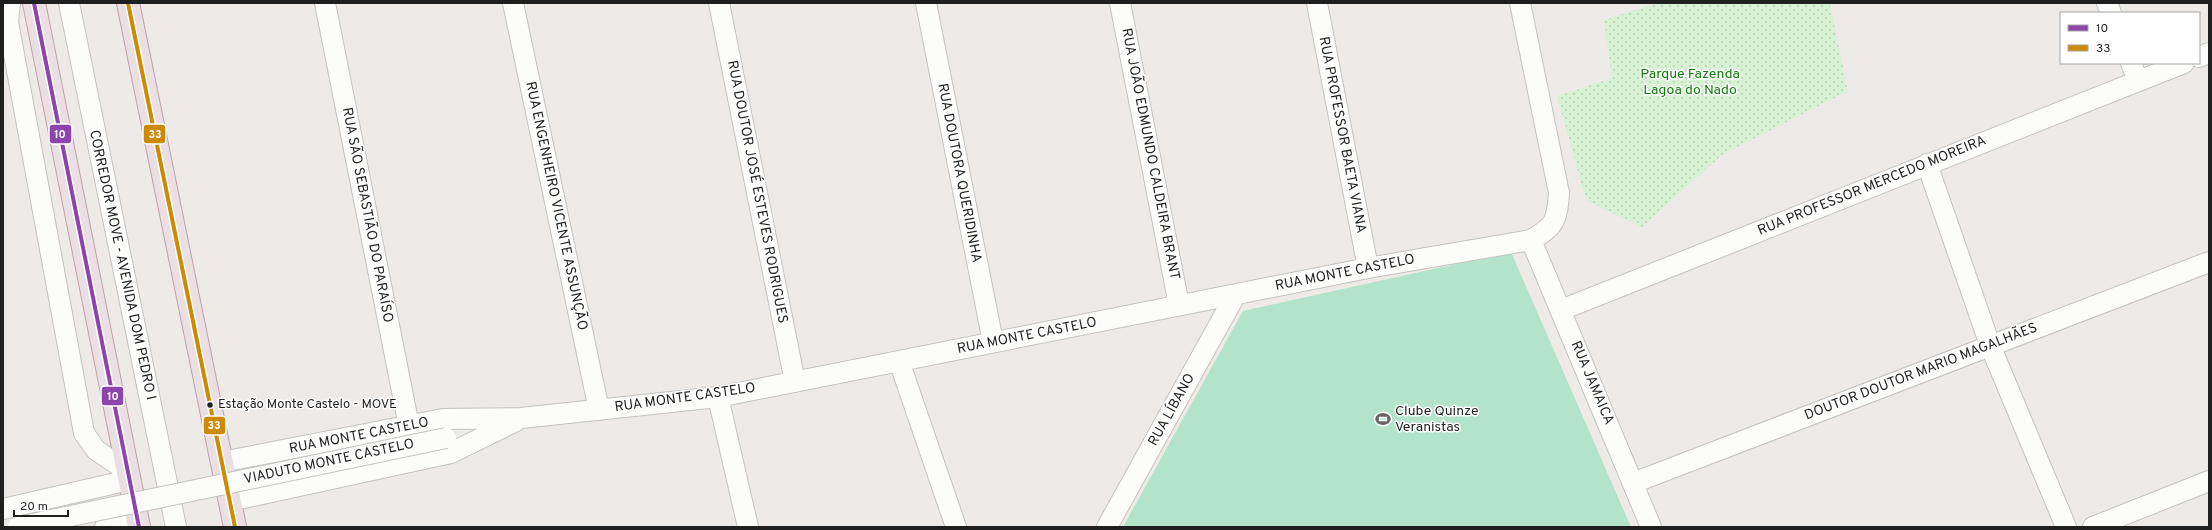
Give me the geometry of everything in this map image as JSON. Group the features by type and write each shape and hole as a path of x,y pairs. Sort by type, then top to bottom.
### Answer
{"highway":[{"path":"34,3 138,523"},
{"path":"128,3 236,527"}],"street":[{"path":"10,3 8,22 84,433 96,450 128,475"},
{"name":"CORREDOR MOVE - AVENIDA DOM PEDRO I","path":"69,3 176,527"},
{"name":"RUA SÃO SEBASTIÃO DO PARAÍSO","path":"325,3 409,426"},
{"name":"RUA ENGENHEIRO VICENTE ASSUNÇÃO","path":"513,3 599,410"},
{"name":"RUA DOUTOR JOSÉ ESTEVES RODRIGUES","path":"718,3 795,382"},
{"name":"RUA DOUTORA QUERIDINHA","path":"926,3 993,342"},
{"name":"RUA JOÃO EDMUNDO CALDEIRA BRANT","path":"1120,3 1179,305"},
{"name":"RUA PROFESSOR BAETA VIANA","path":"1317,3 1368,268"},
{"path":"1520,3 1559,193 1557,214 1548,230 1531,240"},
{"name":"RUA PROFESSOR MERCEDO MOREIRA","path":"1561,310 1928,164 2134,72 2178,64"},
{"path":"1928,164 1990,345 2066,527"},
{"name":"RUA MONTE CASTELO","path":"222,462 442,419 521,418 718,397 1368,268 1531,240"},
{"name":"RUA JAMAICA","path":"1531,240 1651,527"},
{"name":"DOUTOR DOUTOR MARIO MAGALHÃES","path":"1633,483 2209,262"},
{"name":"RUA LÍBANO","path":"1107,527 1236,294"},
{"path":"899,361 956,527"},
{"path":"718,397 748,527"},
{"name":"RUA MONTE CASTELO","path":"230,501 451,453 521,418"},
{"name":"VIADUTO MONTE CASTELO","path":"18,527 446,438 521,418"},
{"path":"3,509 128,475"},
{"path":"2093,527 2209,482"},
{"path":"104,527 138,523"}],"path":[{"path":"1784,3 1791,3"}],"green space":[{"name":"Parque Fazenda Lagoa do Nado","path":"1657,3 1834,3 1830,5 1848,91 1723,154 1642,227 1586,200 1557,96 1612,78 1604,20"},
{"name":"Clube Quinze Veranistas","path":"1511,252 1631,527 1123,527 1243,311"}],"transit line":[{"name":"10","path":"34,3 139,527"},
{"name":"33","path":"128,3 235,527"}],"place":[{"name":"Estação Monte Castelo - MOVE","path":"210,405"},
{"name":"Clube Quinze Veranistas","path":"1383,419"}]}
